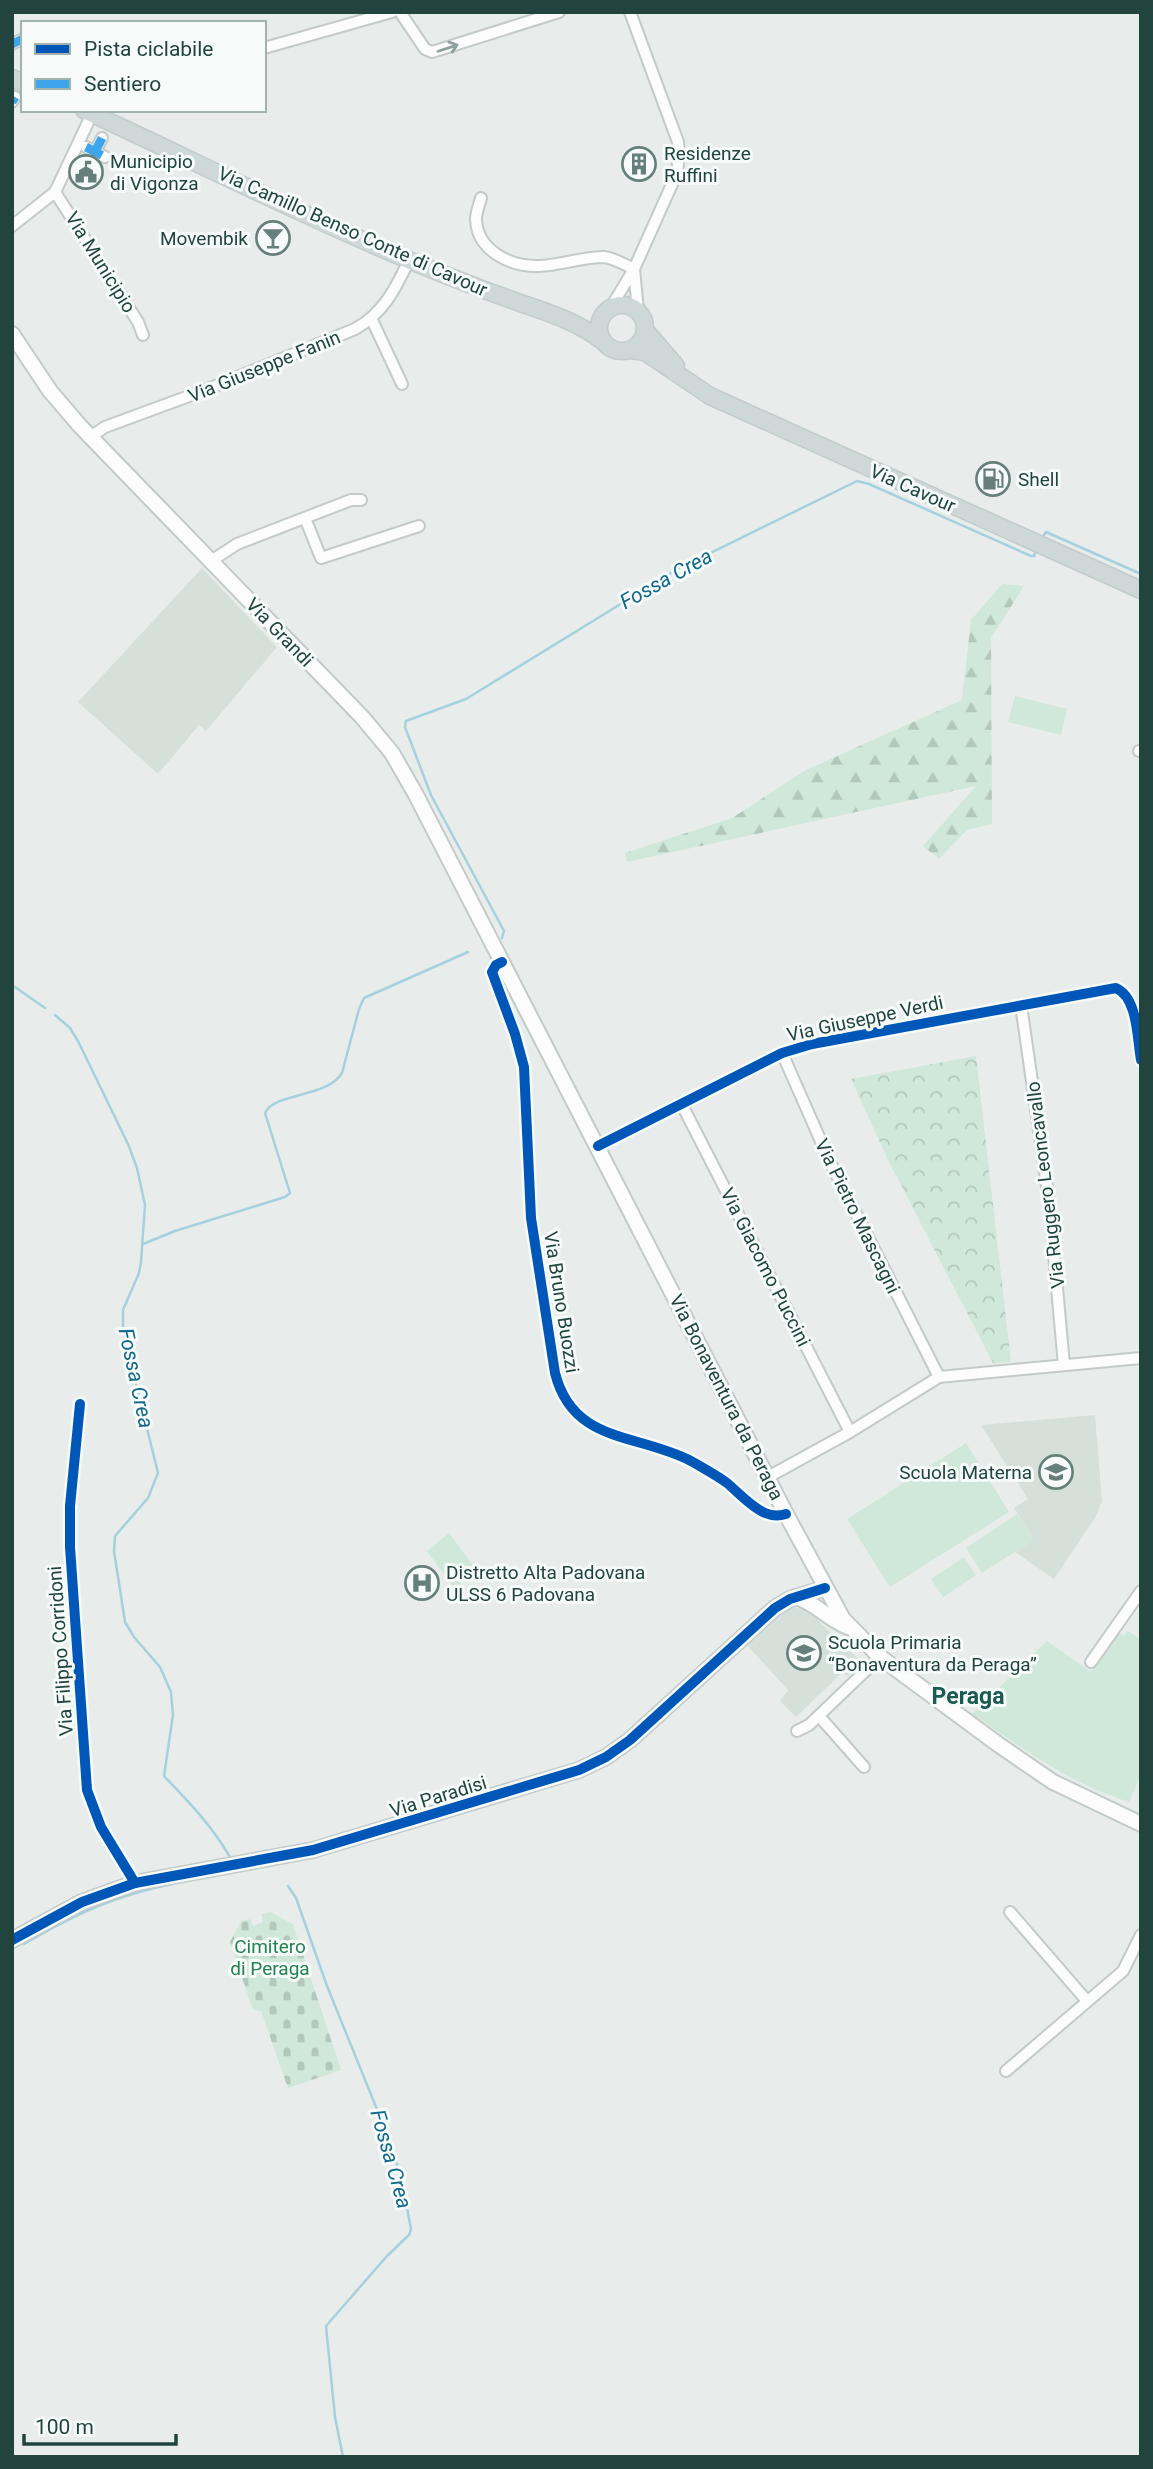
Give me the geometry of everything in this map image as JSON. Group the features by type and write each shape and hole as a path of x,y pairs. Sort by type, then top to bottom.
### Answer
{"main road":[{"path":"12,78 17,94"},
{"name":"Via Camillo Benso Conte di Cavour","path":"88,112 409,260 516,302 549,312"},
{"path":"625,305 638,311 645,330 641,342 625,352 611,349 587,329 549,312 585,319 625,305"},
{"path":"601,340 598,327 607,310"},
{"name":"Via Cavour","path":"645,330 688,382"},
{"name":"Via Grandi","path":"12,334 50,391 90,437 362,716 384,743 416,795 502,962"},
{"name":"Via Cavour","path":"632,350 645,352 710,396 1141,590"},
{"name":"Via Bonaventura da Peraga","path":"502,962 786,1514 825,1588 850,1628 880,1657 999,1745 1054,1782 1141,1824"},
{"name":"Via Paradisi","path":"12,1940 82,1902 135,1884 313,1850 579,1770 606,1757 630,1740 765,1615 782,1603 825,1588"},
{"path":"796,1597 810,1603 835,1622 850,1628"}],"street":[{"path":"266,47 392,12"},
{"path":"400,12 425,49 432,51 559,12"},
{"path":"607,310 634,269 677,173 680,153 630,12"},
{"name":"Via Municipio","path":"12,226 55,192 88,112"},
{"path":"96,152 102,138"},
{"name":"Via Municipio","path":"55,192 138,322 143,335"},
{"path":"481,198 476,218 478,231 488,248 499,256 525,266 605,257 634,269"},
{"path":"402,384 372,320 383,307 409,260"},
{"path":"634,269 638,311"},
{"name":"Via Giuseppe Fanin","path":"90,437 105,427 220,384 372,320"},
{"path":"211,562 237,544 351,500 361,500"},
{"path":"305,519 318,554 324,558 419,526"},
{"name":"Via Bruno Buozzi","path":"502,962 496,965 492,972 524,1067 531,1218 555,1373 561,1394 573,1411 593,1426 688,1460 726,1482 764,1513 780,1516 786,1514"},
{"name":"Via Giuseppe Verdi","path":"598,1146 782,1053 812,1044 1116,988 1124,991 1131,1006 1141,1060"},
{"name":"Via Ruggero Leoncavallo","path":"1021,1005 1049,1200 1064,1365"},
{"name":"Via Pietro Mascagni","path":"782,1053 831,1164 939,1377"},
{"name":"Via Giacomo Puccini","path":"681,1103 850,1432"},
{"path":"768,1477 850,1432 939,1377 1141,1358"},
{"name":"Via Filippo Corridoni","path":"80,1404 70,1506 70,1547 87,1790 101,1827 135,1884"},
{"path":"1091,1662 1141,1591"},
{"path":"797,1731 809,1726 880,1657"},
{"path":"819,1716 864,1767"},
{"path":"1010,1912 1087,2001"},
{"path":"1006,2071 1123,1971 1141,1935"}],"shaded area":[{"path":"202,568 277,647 206,731 199,725 158,774 78,702"},
{"name":"Scuola Materna","path":"1095,1415 1102,1501 1095,1518 1054,1579 1015,1552 1033,1540 1014,1508 1028,1499 981,1425"},
{"name":"Scuola Primaria “Bonaventura da Peraga”","path":"794,1607 808,1611 862,1662 848,1676 842,1673 796,1717 780,1701 788,1690 747,1645"}],"green space":[{"path":"1002,584 1024,586 991,638 992,824 967,830 939,859 923,846 976,786 627,862 625,853 732,818 806,770 962,700 971,620"},
{"path":"1015,696 1067,709 1061,735 1008,722"},
{"path":"976,1056 1011,1362 993,1363 889,1162 851,1079"},
{"path":"966,1443 1009,1512 890,1587 847,1519"},
{"path":"1017,1514 1033,1540 982,1573 966,1548"},
{"path":"449,1533 477,1571 454,1588 427,1551"},
{"path":"964,1557 976,1575 943,1597 931,1579"},
{"path":"1128,1631 1141,1639 1141,1775 1129,1802 1066,1775 972,1714 1047,1641 1091,1672 1119,1633 1124,1636"},
{"name":"Cimitero di Peraga","path":"270,1912 293,1924 341,2070 288,2088 261,2011 253,2010 230,1942 241,1921 250,1919 253,1926 263,1922 262,1914"}],"waterway":[{"name":"Fossa Crea","path":"502,938 504,931 431,795 405,727 406,721 466,699 676,570 857,481 1031,556 1034,556 1036,550"},
{"name":"Fossa Crea","path":"1042,538 1046,532 1141,574"},
{"name":"Fossa Crea","path":"143,1244 175,1231 285,1197 290,1193 265,1113 279,1101 325,1087 342,1073 364,998 468,952"},
{"path":"12,985 45,1008"},
{"name":"Fossa Crea","path":"55,1015 70,1028 78,1041 128,1144 137,1168 145,1205 141,1262 123,1310 123,1331 158,1473 148,1498 115,1536 114,1551 125,1622 134,1637 160,1667 171,1692 173,1715 164,1776 208,1825 230,1857"},
{"path":"24,1944 95,1907 172,1884"},
{"name":"Fossa Crea","path":"288,1886 296,1898 327,1986 387,2134 401,2177 411,2229 409,2235 387,2256 326,2326 335,2417 343,2457"}],"marked path":[{"path":"12,44 21,40"},
{"path":"12,102 15,97"},
{"path":"95,152 102,138"},
{"path":"86,147 105,157"}],"cycle path":[{"path":"502,962 496,965 492,972 524,1067 531,1218 555,1373 564,1396 576,1413 592,1425 691,1461 727,1483 760,1510 773,1515 786,1514"},
{"path":"598,1146 782,1053 812,1044 1116,988 1129,1000 1133,1009 1141,1060"},
{"path":"80,1404 70,1506 70,1547 87,1790 101,1827 135,1883"},
{"path":"12,1940 82,1902 135,1883 313,1850 579,1770 606,1757 630,1740 775,1608 790,1599 825,1588"}],"place":[{"name":"Residenze Ruffini","path":"639,164"},
{"name":"Municipio di Vigonza","path":"86,172"},
{"name":"Movembik","path":"273,238"},
{"name":"Shell","path":"993,479"},
{"name":"Scuola Materna","path":"1056,1472"},
{"name":"Distretto Alta Padovana ULSS 6 Padovana","path":"422,1583"},
{"name":"Scuola Primaria “Bonaventura da Peraga”","path":"804,1653"}],"district":[{"name":"Peraga","path":"968,1696"}]}
